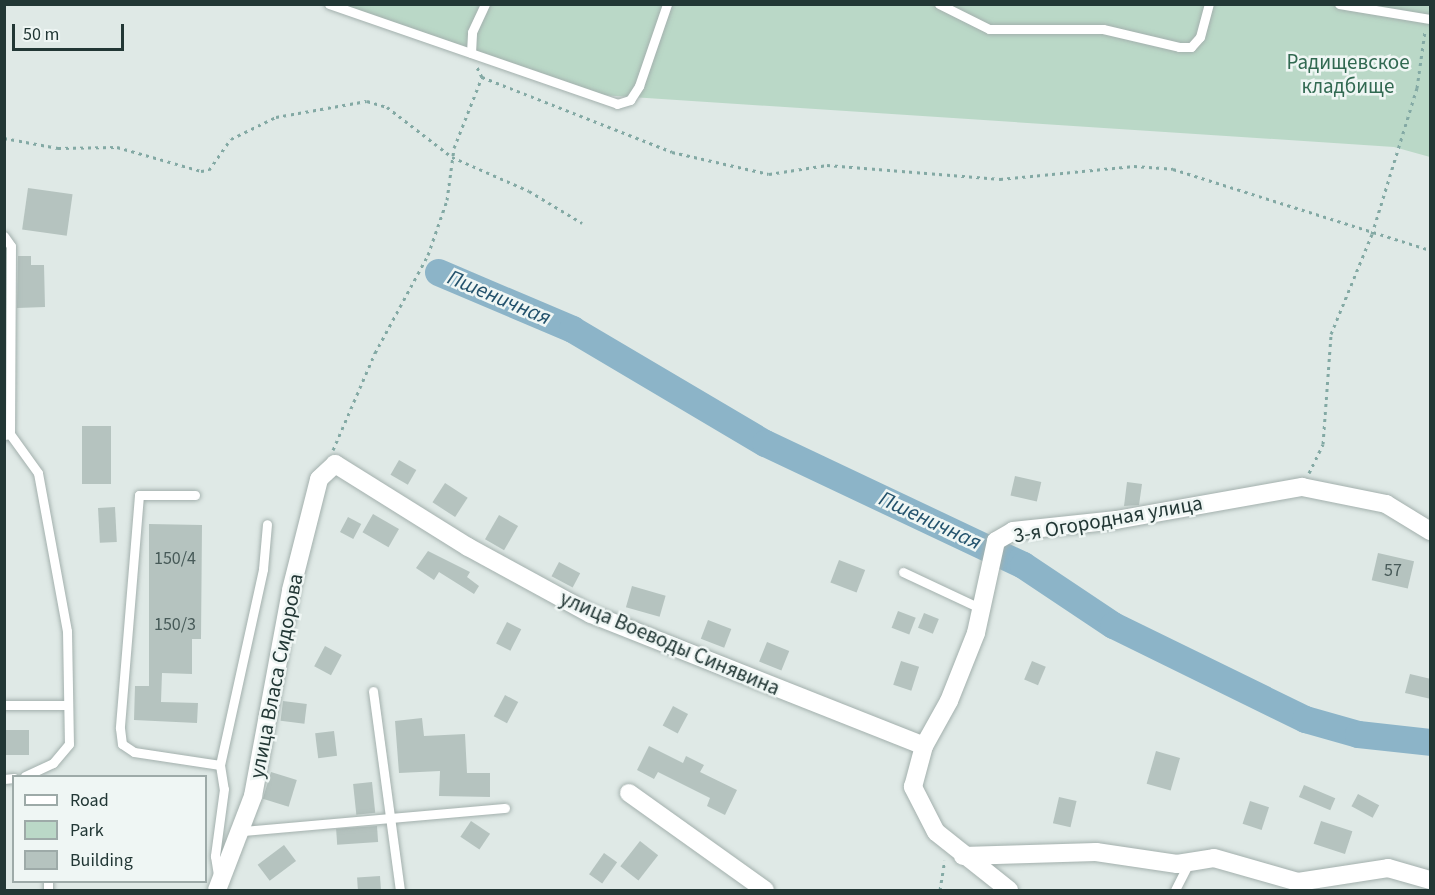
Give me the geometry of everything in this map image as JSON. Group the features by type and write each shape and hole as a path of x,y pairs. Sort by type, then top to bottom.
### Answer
{"street":[{"name":"улица Воеводы Синявина","path":"335,464 468,547 591,614 924,746"},
{"name":"улица Власа Сидорова","path":"218,884 242,831 306,525 319,479 335,464"},
{"name":"3-я Огородная улица","path":"1009,891 936,832 914,787 924,746 949,701 980,608 996,541 1013,531 1116,520 1302,487 1386,504 1431,531"},
{"path":"629,793 765,891"},
{"path":"963,856 1096,852 1143,861 1189,862 1224,859 1298,882 1388,868 1431,880"}],"lane":[{"path":"328,4 617,104 630,100 639,87 667,4"},
{"path":"471,53 472,32 485,4"},
{"path":"939,4 989,29 1103,29 1179,47 1191,47 1200,37 1209,4"},
{"path":"1342,5 1429,20"},
{"path":"4,236 11,246 7,434 38,473 67,631 69,744 53,764 29,775"},
{"path":"195,495 139,495 120,728 122,744 134,752 220,765"},
{"path":"218,884 215,856 224,789 220,765 261,579 267,524"},
{"path":"903,572 980,608"},
{"path":"373,691 394,816 400,891"},
{"path":"4,705 68,705"},
{"path":"242,831 505,808"},
{"path":"1176,891 1189,862"}],"path":[{"path":"1302,487 1323,444 1331,334 1372,234 1417,88 1429,20"},
{"path":"471,53 482,77 672,152 769,174 827,165 1000,179 1134,166 1173,170 1327,213 1372,234 1431,249"},
{"path":"335,464 333,444 428,255 447,200 452,157 482,77"},
{"path":"4,138 58,147 117,147 209,170 231,139 276,117 367,101 387,107 452,157 529,191 582,223"},
{"path":"940,891 948,843"}],"green space":[{"name":"Радищевское кладбище","path":"343,5 1430,5 1430,157 1394,147 601,95"}],"building":[{"path":"28,188 73,194 67,236 22,230"},
{"path":"18,256 31,256 31,265 44,265 45,307 17,308"},
{"path":"82,426 111,426 111,484 82,484"},
{"path":"399,460 416,470 408,485 390,475"},
{"path":"1015,476 1041,482 1037,502 1011,495"},
{"path":"1127,482 1142,484 1139,505 1124,506"},
{"path":"445,483 468,498 455,517 432,502"},
{"path":"115,507 117,542 100,543 98,508"},
{"path":"373,514 399,529 388,547 362,532"},
{"path":"499,515 518,526 504,550 485,539"},
{"path":"348,517 361,524 353,539 340,532"},
{"path":"149,524 202,525 201,639 192,639 192,674 162,673 161,702 198,703 197,723 134,720 135,686 149,686"},
{"path":"428,551 470,572 467,577 479,586 474,594 439,572 434,580 416,568"},
{"path":"1378,553 1414,561 1408,589 1372,580"},
{"path":"839,560 865,570 857,592 830,582"},
{"path":"559,562 580,573 573,587 551,576"},
{"path":"632,586 666,596 660,617 626,607"},
{"path":"898,611 916,618 909,635 892,628"},
{"path":"924,613 939,619 933,634 918,628"},
{"path":"708,620 731,629 724,648 701,639"},
{"path":"507,622 521,629 510,651 496,643"},
{"path":"767,642 789,651 781,670 759,661"},
{"path":"325,646 342,655 331,675 314,666"},
{"path":"901,661 919,667 911,691 893,685"},
{"path":"1032,661 1046,667 1038,685 1024,679"},
{"path":"1410,674 1431,679 1431,699 1405,693"},
{"path":"505,695 518,702 507,723 494,716"},
{"path":"283,701 307,704 304,724 281,721"},
{"path":"673,706 688,714 678,733 663,725"},
{"path":"422,718 424,736 465,734 467,773 490,773 490,797 439,796 440,771 399,773 395,721"},
{"path":"4,730 29,730 29,755 4,755"},
{"path":"334,731 337,756 318,758 315,733"},
{"path":"649,746 683,763 686,756 704,765 700,772 737,790 725,815 707,806 710,798 658,772 654,779 637,770"},
{"path":"1156,751 1180,758 1171,791 1147,784"},
{"path":"271,772 297,780 289,807 263,799"},
{"path":"372,782 375,813 356,815 353,784"},
{"path":"1304,785 1335,798 1330,810 1299,797"},
{"path":"1358,794 1379,805 1373,818 1351,806"},
{"path":"1059,797 1077,801 1070,827 1053,823"},
{"path":"1250,801 1269,807 1262,830 1243,824"},
{"path":"471,821 490,834 479,850 460,837"},
{"path":"1321,821 1352,831 1345,854 1314,844"},
{"path":"377,826 378,842 337,845 336,829"},
{"path":"640,841 658,855 638,880 620,866"},
{"path":"284,845 296,861 270,881 258,865"},
{"path":"604,853 617,862 602,883 589,874"},
{"path":"380,876 381,890 358,890 357,878"}],"waterway":[{"name":"Пшеничная","path":"438,272 572,329 765,443 1023,565 1113,625 1305,719 1358,734 1430,742"}]}
